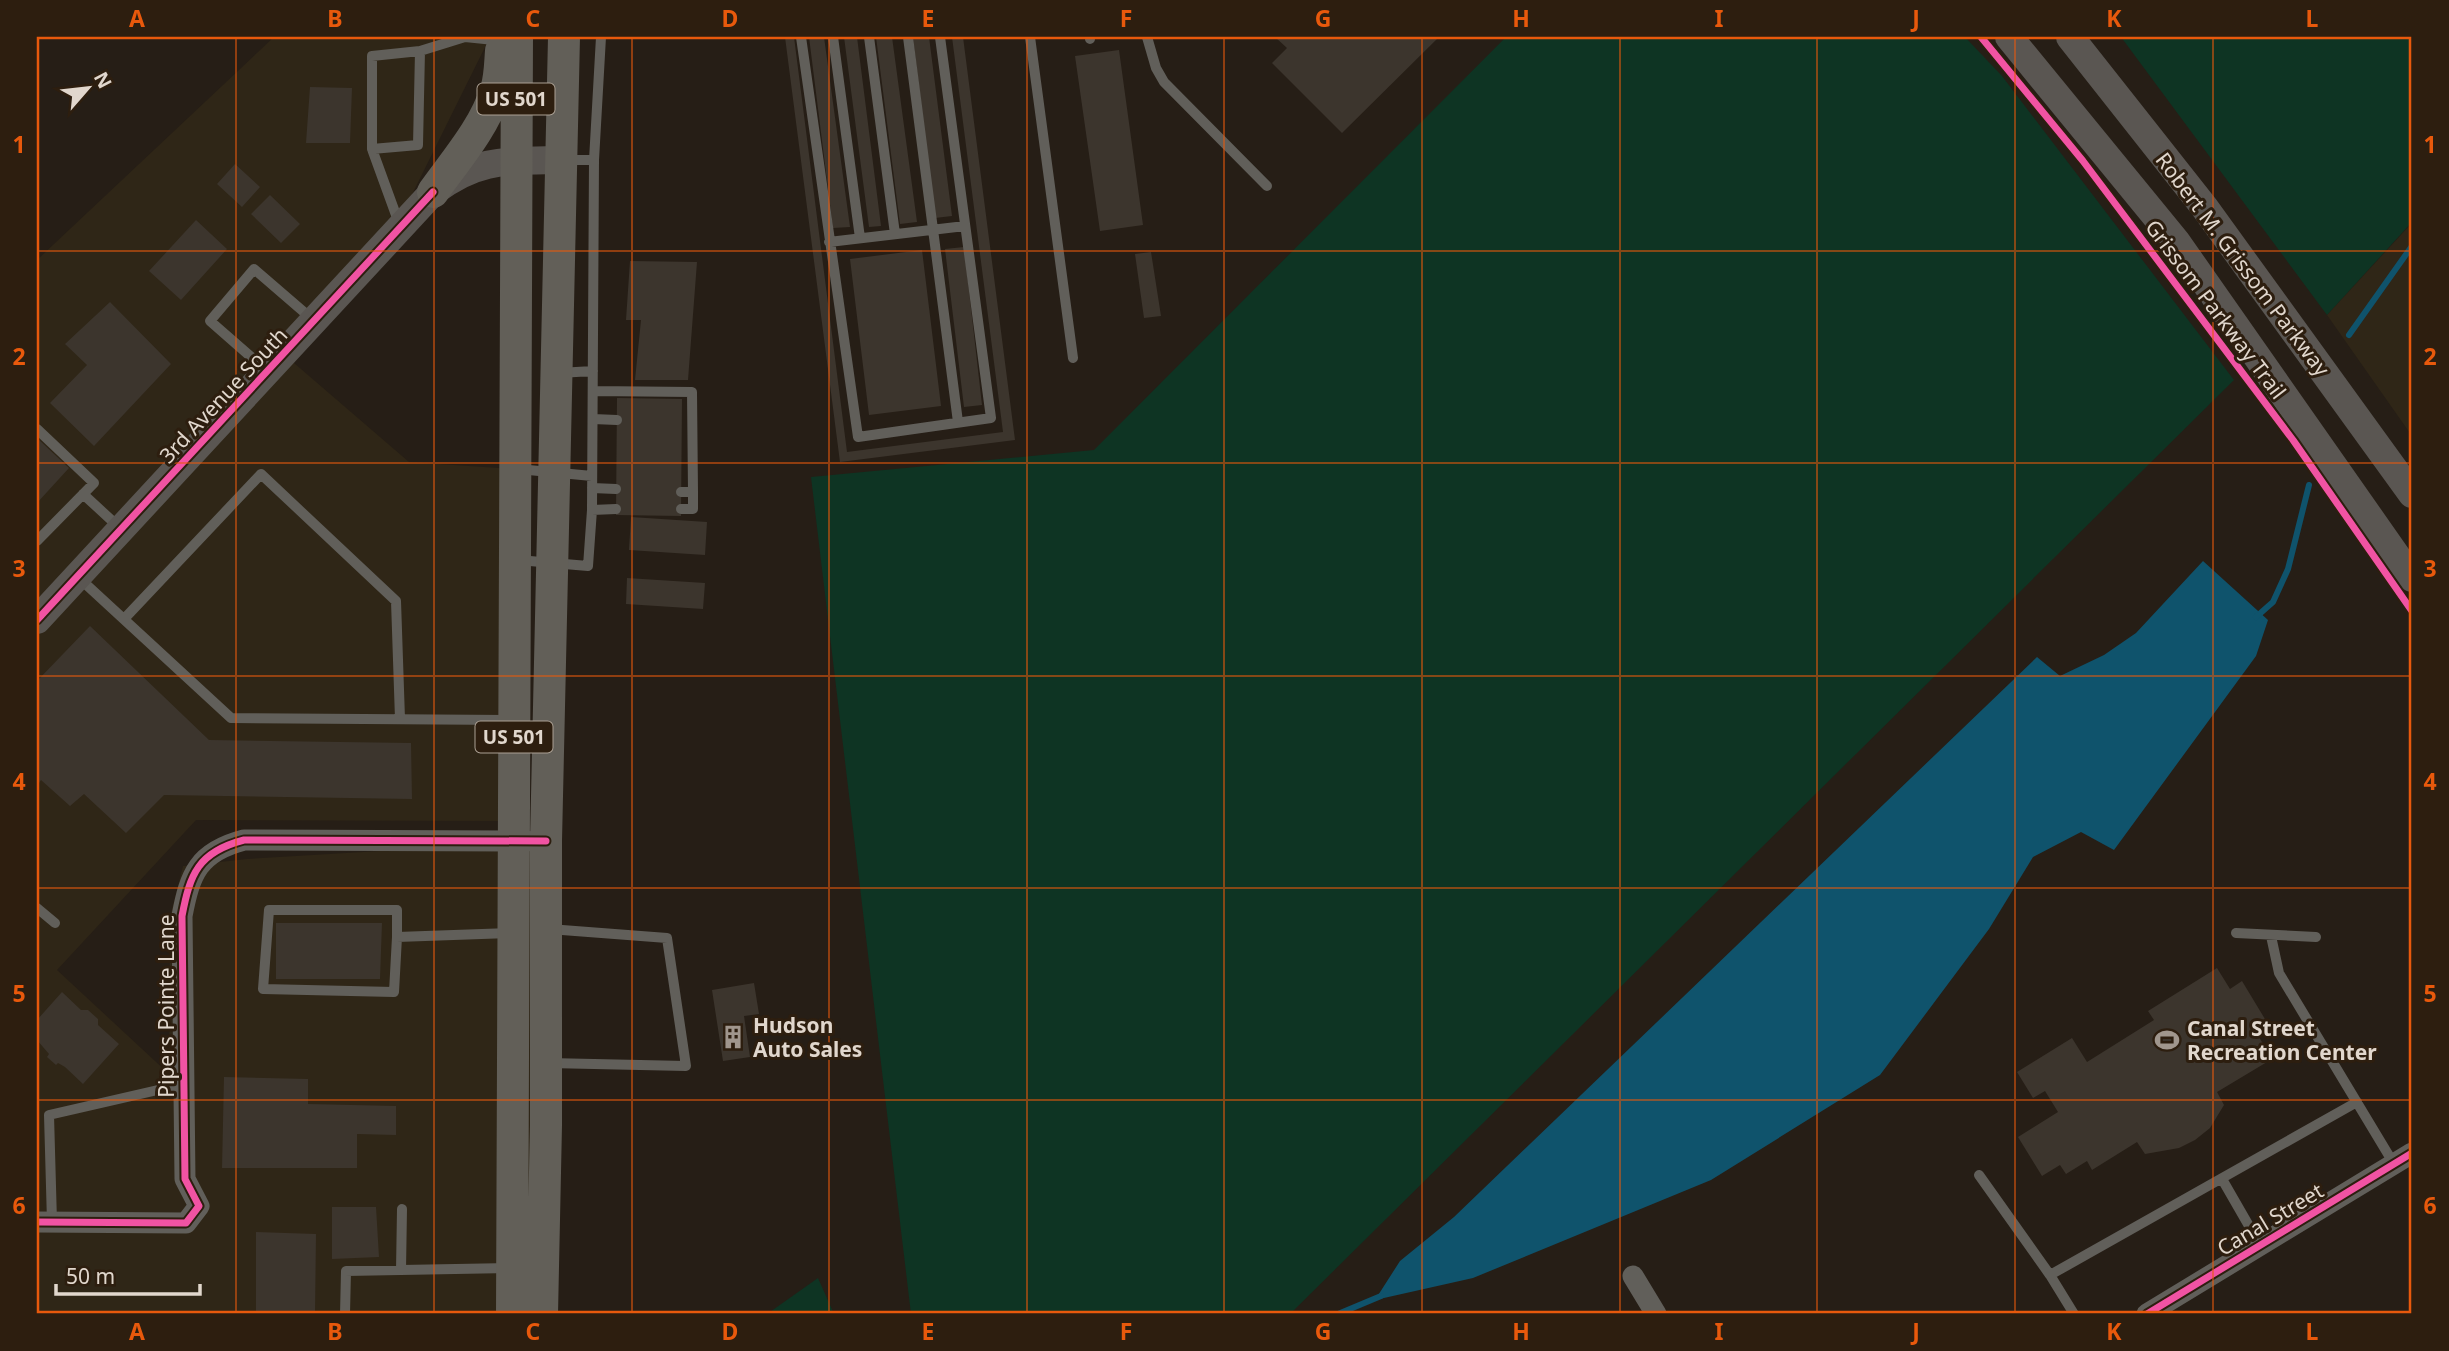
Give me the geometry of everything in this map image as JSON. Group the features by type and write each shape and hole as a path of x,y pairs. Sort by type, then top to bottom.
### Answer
{"main road":[{"name":"US 501","path":"542,1314 530,1061 530,931 546,841 564,37"},
{"name":"Robert M. Grissom Parkway","path":"2009,37 2176,241 2412,578"},
{"name":"Robert M. Grissom Parkway","path":"2070,37 2205,208 2412,494"},
{"name":"US 501","path":"509,38 515,160 514,841 530,931"},
{"path":"433,192 490,105 509,38"},
{"name":"3rd Avenue South","path":"43,610 78,578 433,192 453,176 485,164 515,160 561,160"},
{"name":"US 501","path":"512,1314 513,1268 530,1061"}],"street":[{"name":"Pipers Pointe Lane","path":"44,1222 186,1223 199,1206 185,1179 182,916 187,887 195,868 226,845 244,840 546,841"},
{"name":"Canal Street","path":"2147,1314 2403,1158"},
{"path":"1633,1276 1656,1314"}],"lane":[{"path":"401,228 372,149 372,56 420,51 465,37 509,38"},
{"path":"515,560 588,566 592,510 594,160 601,37"},
{"path":"801,37 858,437 991,418 940,37"},
{"path":"833,37 860,238"},
{"path":"869,37 895,234"},
{"path":"908,37 958,422"},
{"path":"1030,37 1073,358"},
{"path":"1147,37 1156,68 1164,82 1267,186"},
{"path":"372,149 418,145 420,51"},
{"path":"561,160 594,160"},
{"path":"829,242 965,226"},
{"path":"268,372 210,321 254,269 315,321"},
{"path":"556,373 593,371"},
{"path":"593,391 692,391 687,424 693,509 681,509"},
{"path":"593,419 617,420"},
{"path":"37,429 94,482 37,541"},
{"path":"515,469 592,476"},
{"path":"124,619 261,474 397,601 400,719"},
{"path":"592,488 616,489"},
{"path":"681,492 693,492"},
{"path":"83,494 121,529"},
{"path":"592,510 616,509"},
{"path":"78,578 231,718 514,720"},
{"path":"37,908 55,923"},
{"path":"269,910 397,911 397,937 394,992 263,989 269,910"},
{"path":"397,937 530,931 667,938 686,1066 530,1061"},
{"path":"2236,933 2316,937"},
{"path":"2271,936 2278,973 2357,1102 2403,1158"},
{"path":"44,1222 49,1115 184,1084"},
{"path":"2050,1275 2357,1102"},
{"path":"1979,1175 2050,1275 2074,1314"},
{"path":"2222,1179 2260,1245"},
{"path":"401,1270 402,1209"},
{"path":"345,1314 346,1271 513,1268"}],"shaded area":[{"path":"274,37 490,37 388,243 294,363 409,462 515,469 514,821 196,820 57,970 169,1074 170,917 183,866 247,859 546,841 542,1314 37,1314 37,260"},
{"path":"2412,223 2412,436 2327,315"}],"green space":[{"path":"1506,37 1965,37 2002,76 2234,380 1290,1314 911,1314 811,477 1094,450"},
{"path":"2121,37 2412,37 2412,222 2327,315"},
{"path":"818,1278 834,1314 767,1314"}],"water":[{"path":"2203,561 2268,620 2256,656 2114,850 2081,832 2033,857 1989,929 1880,1075 1711,1180 1473,1278 1375,1300 1400,1261 1454,1217 2037,657 2060,676 2104,655 2136,633"}],"building":[{"path":"785,37 794,37 847,452 1003,432 952,37 963,37 1015,440 840,462"},
{"path":"809,37 824,37 850,227 833,228"},
{"path":"844,37 857,37 881,226 869,227"},
{"path":"876,37 892,37 917,222 900,224"},
{"path":"913,37 929,37 952,216 935,218"},
{"path":"1275,37 1439,37 1342,133 1272,63 1287,48"},
{"path":"1119,50 1143,225 1100,231 1075,56"},
{"path":"310,87 352,88 350,143 306,143"},
{"path":"235,164 260,187 242,207 217,184"},
{"path":"270,195 300,224 281,243 251,214"},
{"path":"196,220 227,249 181,300 149,271"},
{"path":"964,247 982,405 964,407 945,249"},
{"path":"922,250 941,406 869,415 850,259"},
{"path":"1151,252 1161,316 1144,318 1135,254"},
{"path":"630,261 697,262 688,380 635,380 641,320 626,320"},
{"path":"110,302 171,364 94,446 50,403 87,365 65,344"},
{"path":"617,398 682,399 681,516 616,515"},
{"path":"37,438 69,468 37,503"},
{"path":"631,517 707,522 705,555 629,550"},
{"path":"627,578 705,583 703,609 626,604"},
{"path":"90,626 209,740 411,743 412,799 164,795 126,833 84,794 70,806 41,780 37,786 37,681"},
{"path":"276,923 382,923 380,979 276,979"},
{"path":"2217,968 2230,989 2242,981 2271,1029 2259,1037 2272,1059 2217,1092 2224,1105 2210,1128 2195,1140 2179,1148 2145,1154 2137,1142 2092,1170 2087,1161 2066,1174 2060,1165 2042,1176 2018,1137 2058,1112 2045,1091 2033,1098 2017,1072 2072,1038 2087,1062 2154,1020 2148,1011"},
{"name":"Hudson Auto Sales","path":"754,983 759,1014 744,1016 750,1057 723,1061 712,990"},
{"path":"62,992 81,1010 88,1010 98,1019 98,1025 119,1044 83,1084 65,1067 58,1063 56,1065 47,1057 49,1054 37,1040 37,1020"},
{"path":"224,1077 308,1079 308,1104 396,1106 396,1135 357,1134 357,1168 222,1168"},
{"path":"332,1207 376,1207 379,1257 332,1259"},
{"path":"256,1232 316,1234 315,1314 256,1314"}],"waterway":[{"path":"2349,335 2412,246"},
{"path":"2256,617 2273,602 2288,569 2309,485"},
{"path":"1338,1314 1381,1296"}],"cycle path":[{"name":"Grissom Parkway Trail","path":"1981,37 2083,161 2293,440 2412,611"},
{"path":"37,620 433,192"},
{"path":"37,1222 186,1223 199,1206 185,1179 182,916 193,877 206,858 228,845 244,840 546,841"},
{"path":"2147,1314 2412,1153"}],"place":[{"name":"Hudson Auto Sales","path":"733,1037"},
{"name":"Canal Street Recreation Center","path":"2167,1040"}]}
